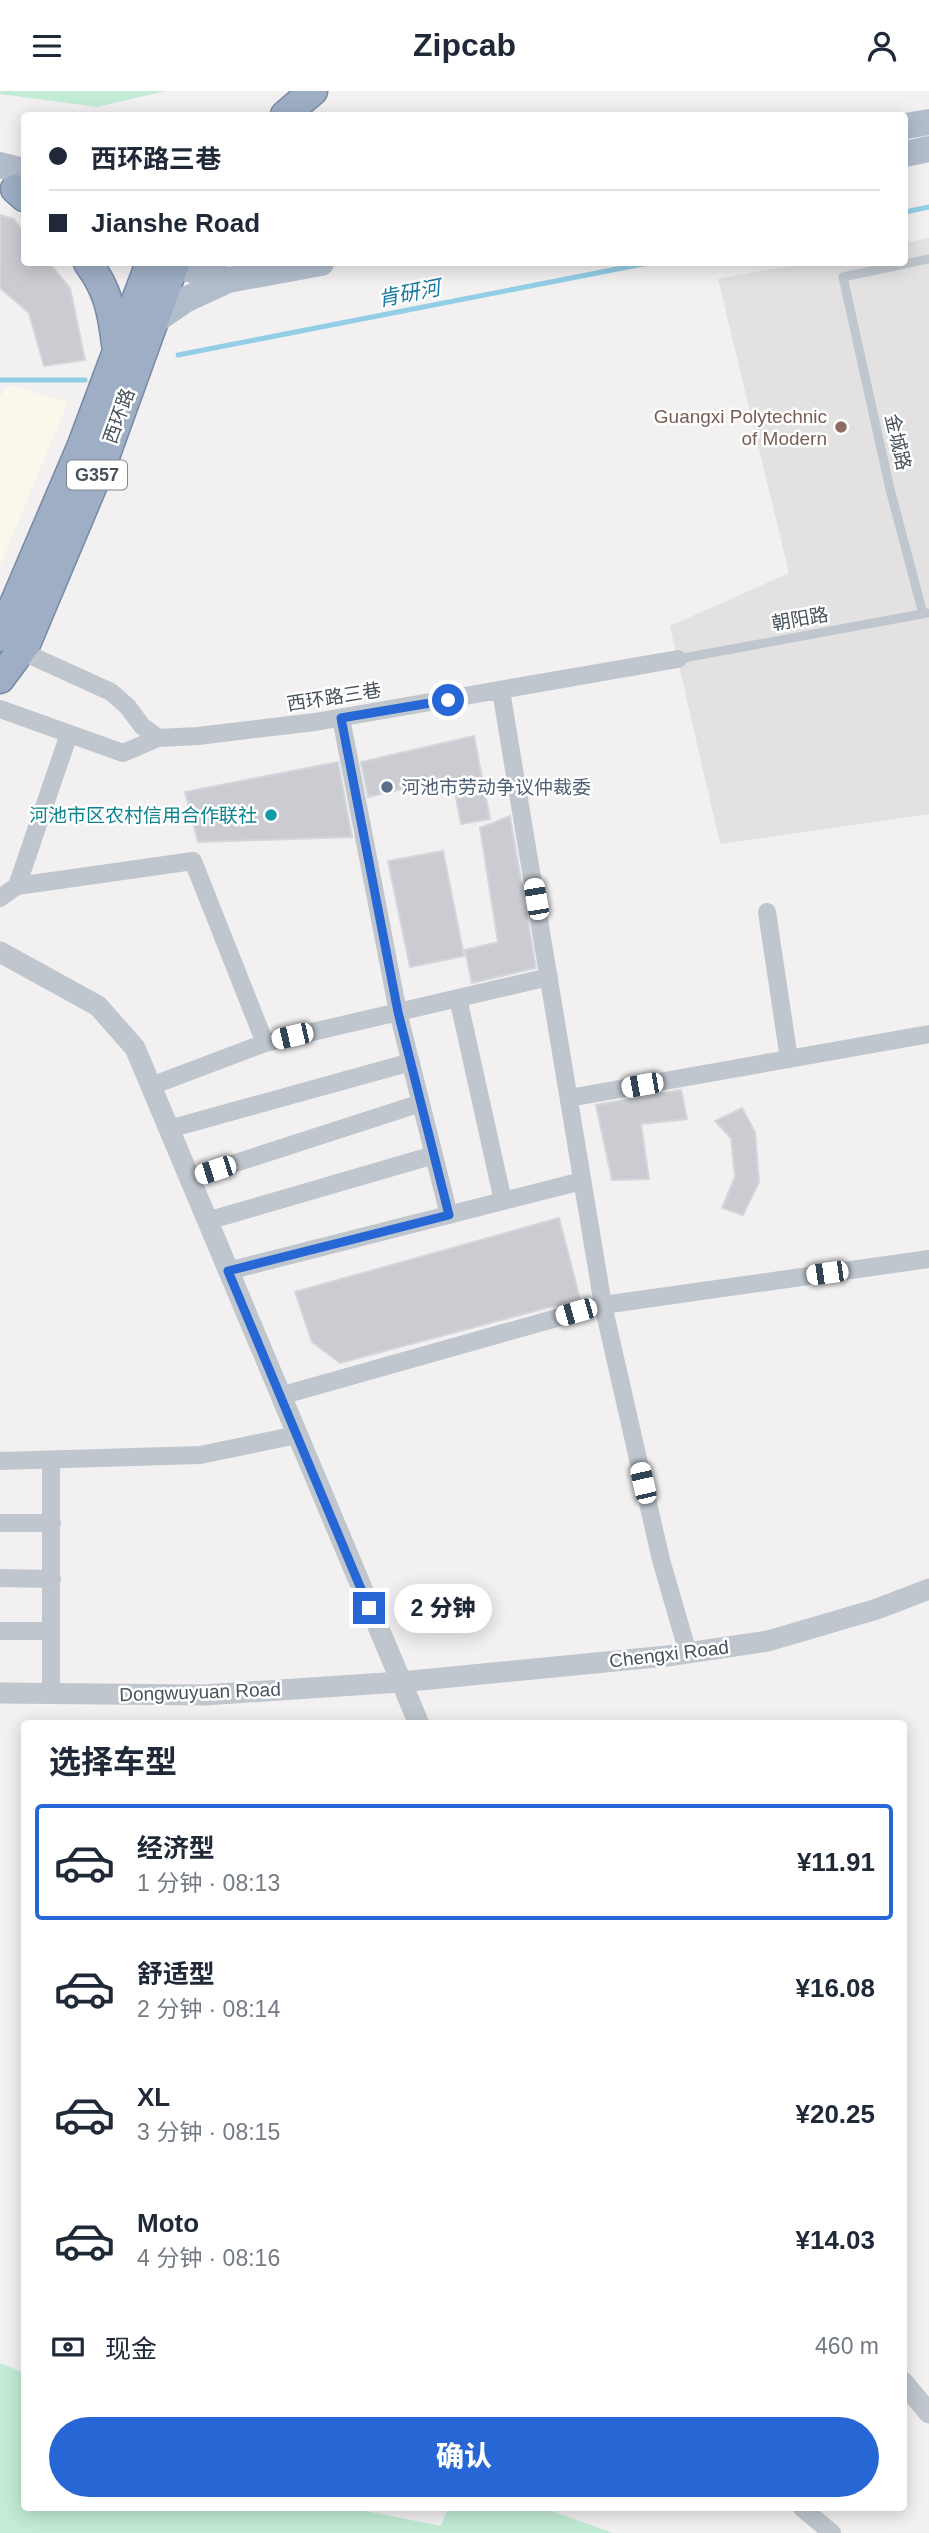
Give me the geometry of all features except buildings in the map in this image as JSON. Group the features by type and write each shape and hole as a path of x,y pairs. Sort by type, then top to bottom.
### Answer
{"highway":[{"path":"288,112 313,91"},
{"path":"90,266 100,279 112,309 116,349"},
{"name":"西环路","path":"0,679 116,349 164,266"},
{"name":"西环路","path":"11,644 26,645 106,454 153,321 165,266"}],"main road":[{"path":"908,126 929,122"},
{"path":"908,153 929,149"},
{"path":"0,165 18,187"},
{"path":"177,266 228,280"},
{"path":"153,321 184,300 228,280 305,266"}],"street":[{"path":"0,709 124,754 158,738 142,726 128,707 111,692 11,644"},
{"name":"西环路三巷","path":"158,738 198,736 341,718 678,659"},
{"path":"501,691 603,1305 661,1560 688,1653"},
{"path":"341,718 398,1012 449,1215"},
{"path":"18,886 69,734"},
{"path":"0,898 18,886 192,861 265,1042"},
{"path":"767,912 789,1059"},
{"path":"0,951 98,1006 135,1048 417,1720"},
{"path":"151,1086 265,1042 549,977"},
{"path":"458,998 503,1201"},
{"path":"569,1098 929,1034"},
{"path":"169,1129 411,1062"},
{"path":"190,1178 421,1103"},
{"path":"207,1221 435,1155"},
{"path":"228,1271 582,1181"},
{"path":"280,1396 603,1305 929,1259"},
{"path":"0,1461 200,1455 297,1435"},
{"path":"51,1461 51,1694"},
{"path":"0,1523 52,1523"},
{"path":"0,1578 52,1579"},
{"name":"Chengxi Road","path":"400,1682 688,1653 768,1641 877,1609 929,1589"},
{"path":"0,1631 51,1631"},
{"name":"Dongwuyuan Road","path":"0,1693 204,1695 400,1682"},
{"path":"907,2387 929,2413"},
{"path":"806,2511 832,2533"}],"lane":[{"name":"金城路","path":"908,264 929,260"},
{"name":"金城路","path":"899,266 843,277 891,489 926,614"},
{"name":"朝阳路","path":"678,659 926,614"}],"shaded area":[{"name":"Guangxi Polytechnic of Modern","path":"929,238 929,814 720,844 670,626 789,573 718,279 789,266 908,266 908,242"},
{"path":"9,385 68,402 0,566 0,396"}],"green space":[{"path":"0,91 165,91 97,107 0,94"},
{"path":"0,2363 21,2372 21,2511 365,2511 441,2526 447,2511 551,2511 613,2533 0,2533"}],"waterway":[{"name":"肯研河","path":"908,211 929,207"},
{"name":"肯研河","path":"178,355 633,266"},
{"name":"肯研河","path":"0,380 85,380"}],"place":[{"name":"Guangxi Polytechnic of Modern","path":"841,427"},
{"name":"河池市劳动争议仲裁委","path":"387,787"},
{"name":"河池市区农村信用合作联社","path":"271,815"}],"route":[{"path":"369,1608 228,1271 449,1215 398,1012 341,718 448,700"}]}
